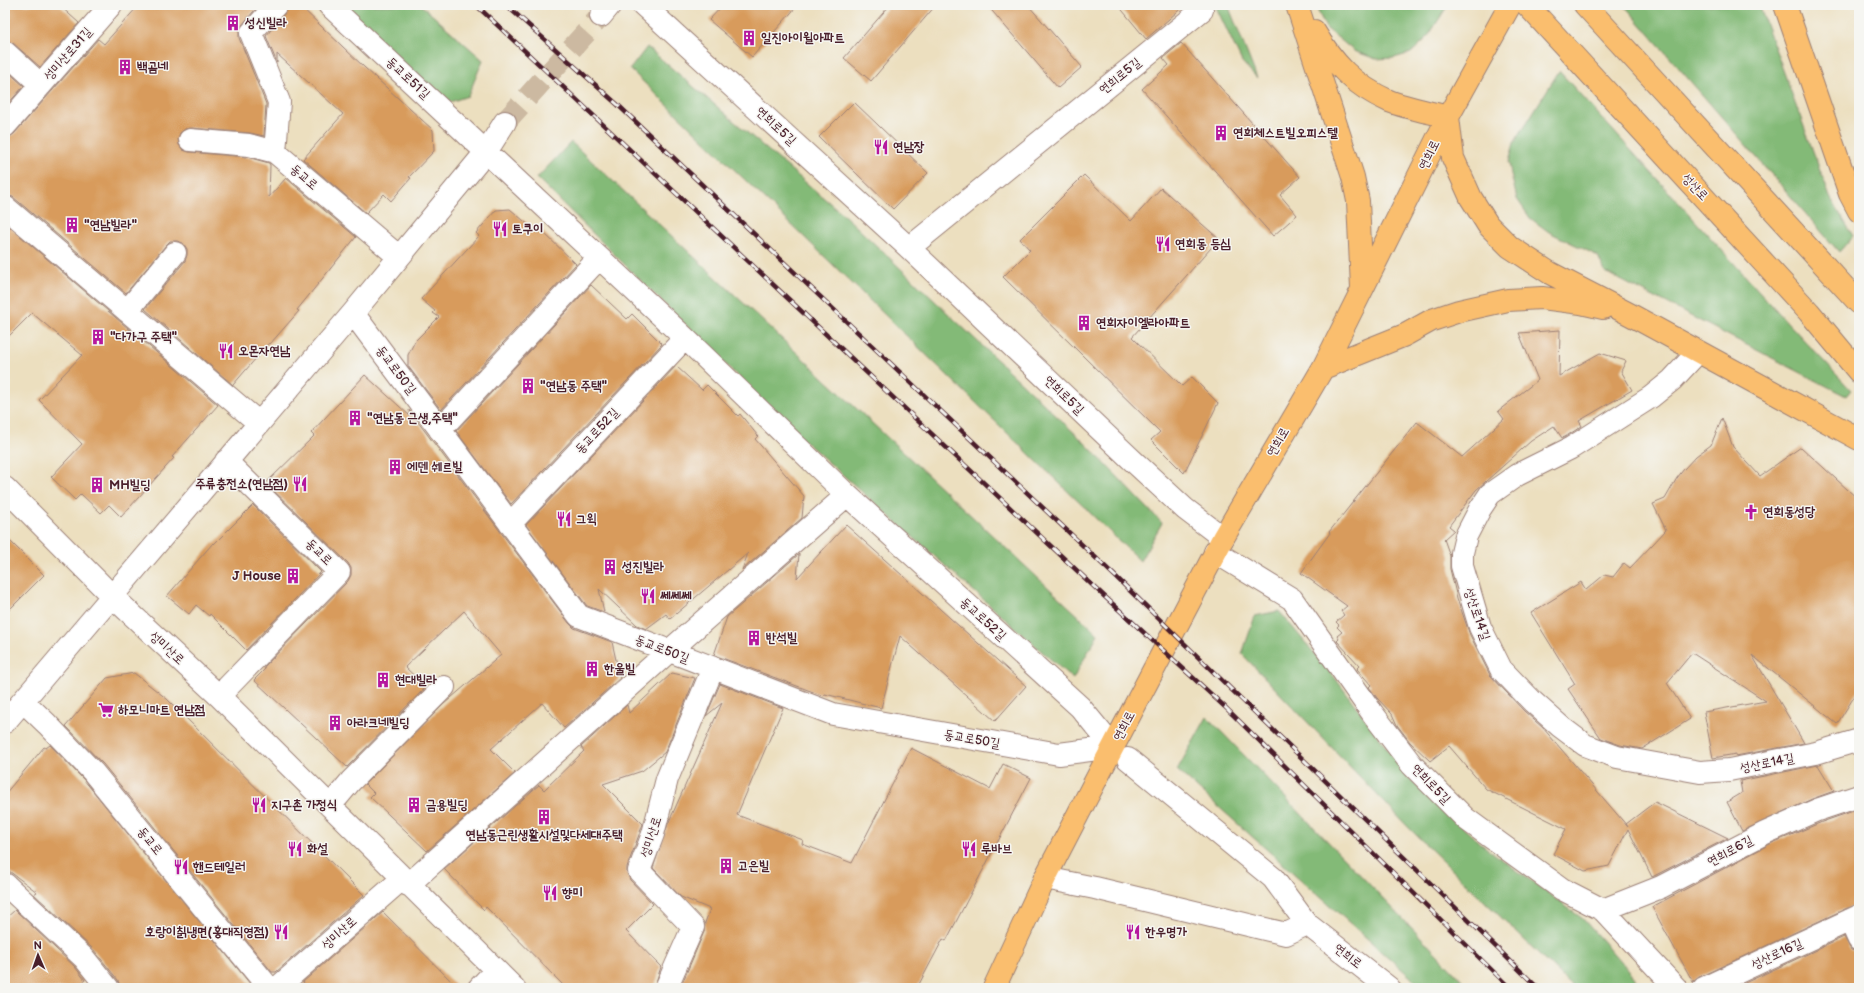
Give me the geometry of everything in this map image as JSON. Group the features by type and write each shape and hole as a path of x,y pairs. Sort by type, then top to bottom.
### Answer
{"main road":[{"path":"1297,5 1328,53 1342,70 1365,89 1390,101 1448,117 1452,158 1471,198 1488,225 1510,247 1550,273 1859,438"},
{"path":"1297,5 1354,177 1358,201 1362,290"},
{"name":"연희로","path":"994,988 1045,878 1121,753 1219,545 1323,368 1448,117 1510,5"},
{"name":"성산로","path":"1527,5 1809,312 1859,372"},
{"path":"1785,5 1856,198"},
{"path":"1589,9 1859,303"},
{"path":"1323,368 1405,335 1432,320 1459,311 1508,300 1542,298 1581,303 1631,315"}],"street":[{"name":"성미산로31길","path":"5,126 111,5"},
{"path":"275,152 279,102 251,33 276,5"},
{"name":"동교로51길","path":"330,5 486,152"},
{"name":"연희로5길","path":"643,5 909,248 1185,509 1219,545 1292,599 1373,714 1412,765 1466,819 1562,889 1603,910 1676,988"},
{"name":"연희로5길","path":"909,248 1201,8"},
{"name":"성미산로31길","path":"5,52 41,85"},
{"path":"5,722 113,597 226,461 353,313 486,152 505,122"},
{"name":"동교로","path":"190,140 249,145 275,152 399,257"},
{"name":"동교로52길","path":"486,152 598,259 684,338 847,495 1080,707 1121,753"},
{"path":"5,207 259,422"},
{"path":"127,311 175,253"},
{"path":"440,430 598,259"},
{"name":"동교로50길","path":"353,313 579,616 668,652 833,714 1059,754 1121,753"},
{"name":"동교로52길","path":"510,524 684,338"},
{"name":"성산로14길","path":"1698,352 1672,380 1651,397 1571,448 1517,475 1490,494 1480,509 1466,536 1462,552 1462,566 1480,627 1501,669 1533,702 1561,727 1585,745 1617,757 1700,772 1729,770 1816,753 1859,740"},
{"name":"동교로","path":"219,696 339,572 226,461"},
{"name":"성미산로","path":"5,488 113,597 219,696 405,882 514,988"},
{"path":"668,652 847,495"},
{"name":"성미산로","path":"277,988 405,882 668,652"},
{"name":"성미산로","path":"666,988 693,927 639,871 653,834 667,779 713,668"},
{"path":"330,806 351,781 444,687"},
{"name":"동교로","path":"23,701 94,772 269,988"},
{"name":"연희로","path":"1121,753 1273,878 1307,924 1389,988"},
{"name":"연희로6길","path":"1603,910 1661,887 1765,833 1818,810 1859,796"},
{"path":"1045,878 1095,888 1286,934 1307,924"},
{"path":"5,884 84,958 108,988"},
{"name":"성산로16길","path":"1704,988 1855,918 1859,940"},
{"path":"479,988 496,970"}],"green space":[{"path":"330,5 421,5 483,60 468,96 438,106"},
{"path":"1215,5 1228,5 1257,78 1242,62"},
{"path":"1315,5 1448,5 1427,38 1411,53 1394,58 1376,59 1354,51 1326,28"},
{"path":"1624,5 1759,5 1830,197 1853,236 1839,252"},
{"path":"647,47 845,216 1084,442 1162,523 1140,561 630,69"},
{"path":"1559,71 1788,323 1851,390 1846,396 1605,272 1598,256 1549,232 1530,218 1517,199 1509,162 1514,143"},
{"path":"571,142 1098,634 1073,679 790,428 537,178"},
{"path":"1279,611 1335,678 1410,779 1481,844 1583,919 1644,988 1574,988 1411,830 1242,654 1255,616"},
{"path":"1207,717 1470,988 1423,988 1177,770"}],"building":[{"path":"5,5 59,5 79,23 40,67 13,43 5,40"},
{"path":"139,5 259,5 242,25 239,31 239,38 266,104 264,136 250,133 191,128 185,129 180,133 178,139 179,145 183,150 189,152 247,157 269,163 269,197 286,178 356,237 297,310 299,311 233,385 145,309 185,261 187,249 183,243 170,241 126,293 13,197 5,195 5,138 14,134 98,39 104,44"},
{"path":"288,5 299,5 433,130 434,151 409,177 411,178 391,201 384,194 366,213 303,159 343,114 277,54 277,63 266,36 285,13"},
{"name":"일진아이윌아파트","path":"723,5 798,5 752,57 709,20"},
{"path":"890,5 936,5 871,81 844,58"},
{"path":"987,5 1028,5 1082,67 1058,88"},
{"path":"1118,5 1185,5 1146,39"},
{"name":"연희체스트빌오피스텔","path":"1181,43 1300,177 1280,195 1297,215 1273,236 1142,89 1169,65 1163,58"},
{"path":"5,69 24,86 5,107"},
{"path":"854,102 928,173 893,209 819,137"},
{"path":"1084,175 1131,221 1161,188 1219,239 1132,337 1182,386 1192,377 1218,403 1184,473 1151,440 1160,432 1003,277 1030,250 1020,239"},
{"path":"510,209 538,233 541,230 576,264 441,410 408,366 408,355 415,341 439,317 433,313 435,311 421,299 479,236 476,233 496,210"},
{"path":"5,223 218,405 172,457 174,458 121,517 109,505 101,513 81,494 75,500 51,477 82,444 39,400 82,355 32,313 5,340"},
{"path":"591,285 627,319 632,314 662,344 511,504 456,431"},
{"path":"1560,330 1559,376 1600,353 1626,361 1621,371 1632,390 1579,421 1582,426 1565,437 1562,438 1554,426 1531,441 1476,490 1449,526 1454,530 1444,539 1450,556 1450,569 1457,598 1470,635 1490,675 1524,711 1543,728 1628,827 1626,824 1655,802 1728,838 1652,877 1628,829 1609,866 1585,871 1553,854 1566,829 1486,789 1449,746 1430,761 1410,742 1397,725 1392,714 1369,687 1371,685 1357,669 1360,666 1337,641 1339,639 1337,636 1342,632 1337,627 1339,625 1336,622 1344,615 1341,611 1347,606 1301,573 1330,533 1329,532 1417,422 1462,457 1504,419 1498,411 1538,380 1519,333"},
{"path":"676,366 702,390 707,385 738,416 740,414 758,436 755,439 804,496 802,518 742,570 748,553 670,619 666,614 646,629 637,625 599,589 604,612 587,606 526,525"},
{"path":"365,375 410,416 409,410 569,623 574,628 612,642 620,678 564,728 542,703 491,749 515,773 427,851 370,797 374,793 365,784 444,704 501,655 464,611 405,667 426,687 347,767 254,680 265,669 264,667 348,581 351,575 351,568 348,563 266,483 314,436 311,433"},
{"path":"1722,418 1733,447 1760,476 1801,447 1859,500 1859,689 1837,724 1752,655 1804,743 1736,756 1736,754 1713,758 1704,712 1766,701 1692,653 1667,683 1690,719 1642,749 1620,745 1601,738 1568,689 1575,684 1531,613 1581,582 1586,590 1604,575 1613,577 1624,563 1630,568 1666,530 1653,504 1665,499 1684,469 1696,456 1711,445"},
{"path":"253,505 321,572 246,650 210,614 209,616 196,605 189,614 167,596 213,543 214,544"},
{"path":"846,525 1026,686 995,721 900,636 881,708 825,694 824,696 714,655 727,617 799,554 797,578"},
{"path":"5,536 44,575 5,614"},
{"path":"134,673 167,699 364,895 276,972 272,972 103,764 66,726 107,678"},
{"path":"672,673 695,678 665,752 642,771 603,784 643,824 627,867 627,873 630,880 653,904 626,931 661,967 654,988 566,988 486,907 484,910 444,869 539,785 544,790 584,751 581,747 627,705 629,713"},
{"path":"720,684 783,708 737,815 803,840 802,844 852,863 911,748 990,789 1003,764 1031,778 946,941 943,939 917,988 680,988 704,932 705,923 710,909 681,897 653,868 668,824 722,703 706,716"},
{"path":"50,745 84,780 251,985 247,988 120,988 118,980 93,949 34,894 37,892 5,868 5,794 44,747 46,748"},
{"path":"1818,765 1834,791 1812,799 1742,831 1727,802 1742,793 1740,781"},
{"path":"1859,809 1859,904 1845,909 1699,977 1693,982 1652,907 1770,844 1822,822"},
{"path":"15,910 75,967 85,980 75,988 5,988 5,919"},
{"path":"383,912 458,988 308,988 303,982"},
{"path":"1844,937 1851,950 1859,952 1859,988 1734,988"}],"tunnel":[{"path":"505,122 601,16"}],"railway":[{"path":"476,5 1104,596 1225,707 1510,988"},
{"path":"506,5 618,105 1116,577 1538,988"}],"place":[{"name":"성신빌라","path":"233,23"},
{"name":"일진아이윌아파트","path":"749,38"},
{"name":"백곰네","path":"125,67"},
{"name":"연희체스트빌오피스텔","path":"1221,133"},
{"name":"연남장","path":"881,147"},
{"name":"\"연남빌라\"","path":"72,225"},
{"name":"토쿠이","path":"500,229"},
{"name":"연희동 등심","path":"1163,244"},
{"name":"연희자이엘라아파트","path":"1084,323"},
{"name":"\"다가구 주택\"","path":"98,337"},
{"name":"오몬자연남","path":"226,351"},
{"name":"\"연남동 주택\"","path":"528,386"},
{"name":"\"연남동 근생,주택\"","path":"355,418"},
{"name":"에덴 쉐르빌","path":"395,467"},
{"name":"주류충전소(연남점)","path":"300,484"},
{"name":"MH빌딩","path":"97,485"},
{"name":"연희동성당","path":"1751,512"},
{"name":"그윅","path":"564,519"},
{"name":"성진빌라","path":"610,567"},
{"name":"J House","path":"293,576"},
{"name":"쎄쎄쎄","path":"648,596"},
{"name":"반석빌","path":"754,638"},
{"name":"한울빌","path":"592,669"},
{"name":"현대빌라","path":"383,680"},
{"name":"하모니마트 연남점","path":"106,710"},
{"name":"아라크네빌딩","path":"335,723"},
{"name":"지구촌 가정식","path":"259,805"},
{"name":"금용빌딩","path":"414,805"},
{"name":"연남동근린생활시설및다세대주택","path":"544,817"},
{"name":"화설","path":"295,849"},
{"name":"루바브","path":"969,849"},
{"name":"고은빌","path":"726,866"},
{"name":"핸드테일러","path":"181,867"},
{"name":"향미","path":"550,893"},
{"name":"호랑이칡냉면(홍대직영점)","path":"281,932"},
{"name":"한우명가","path":"1133,932"}]}
